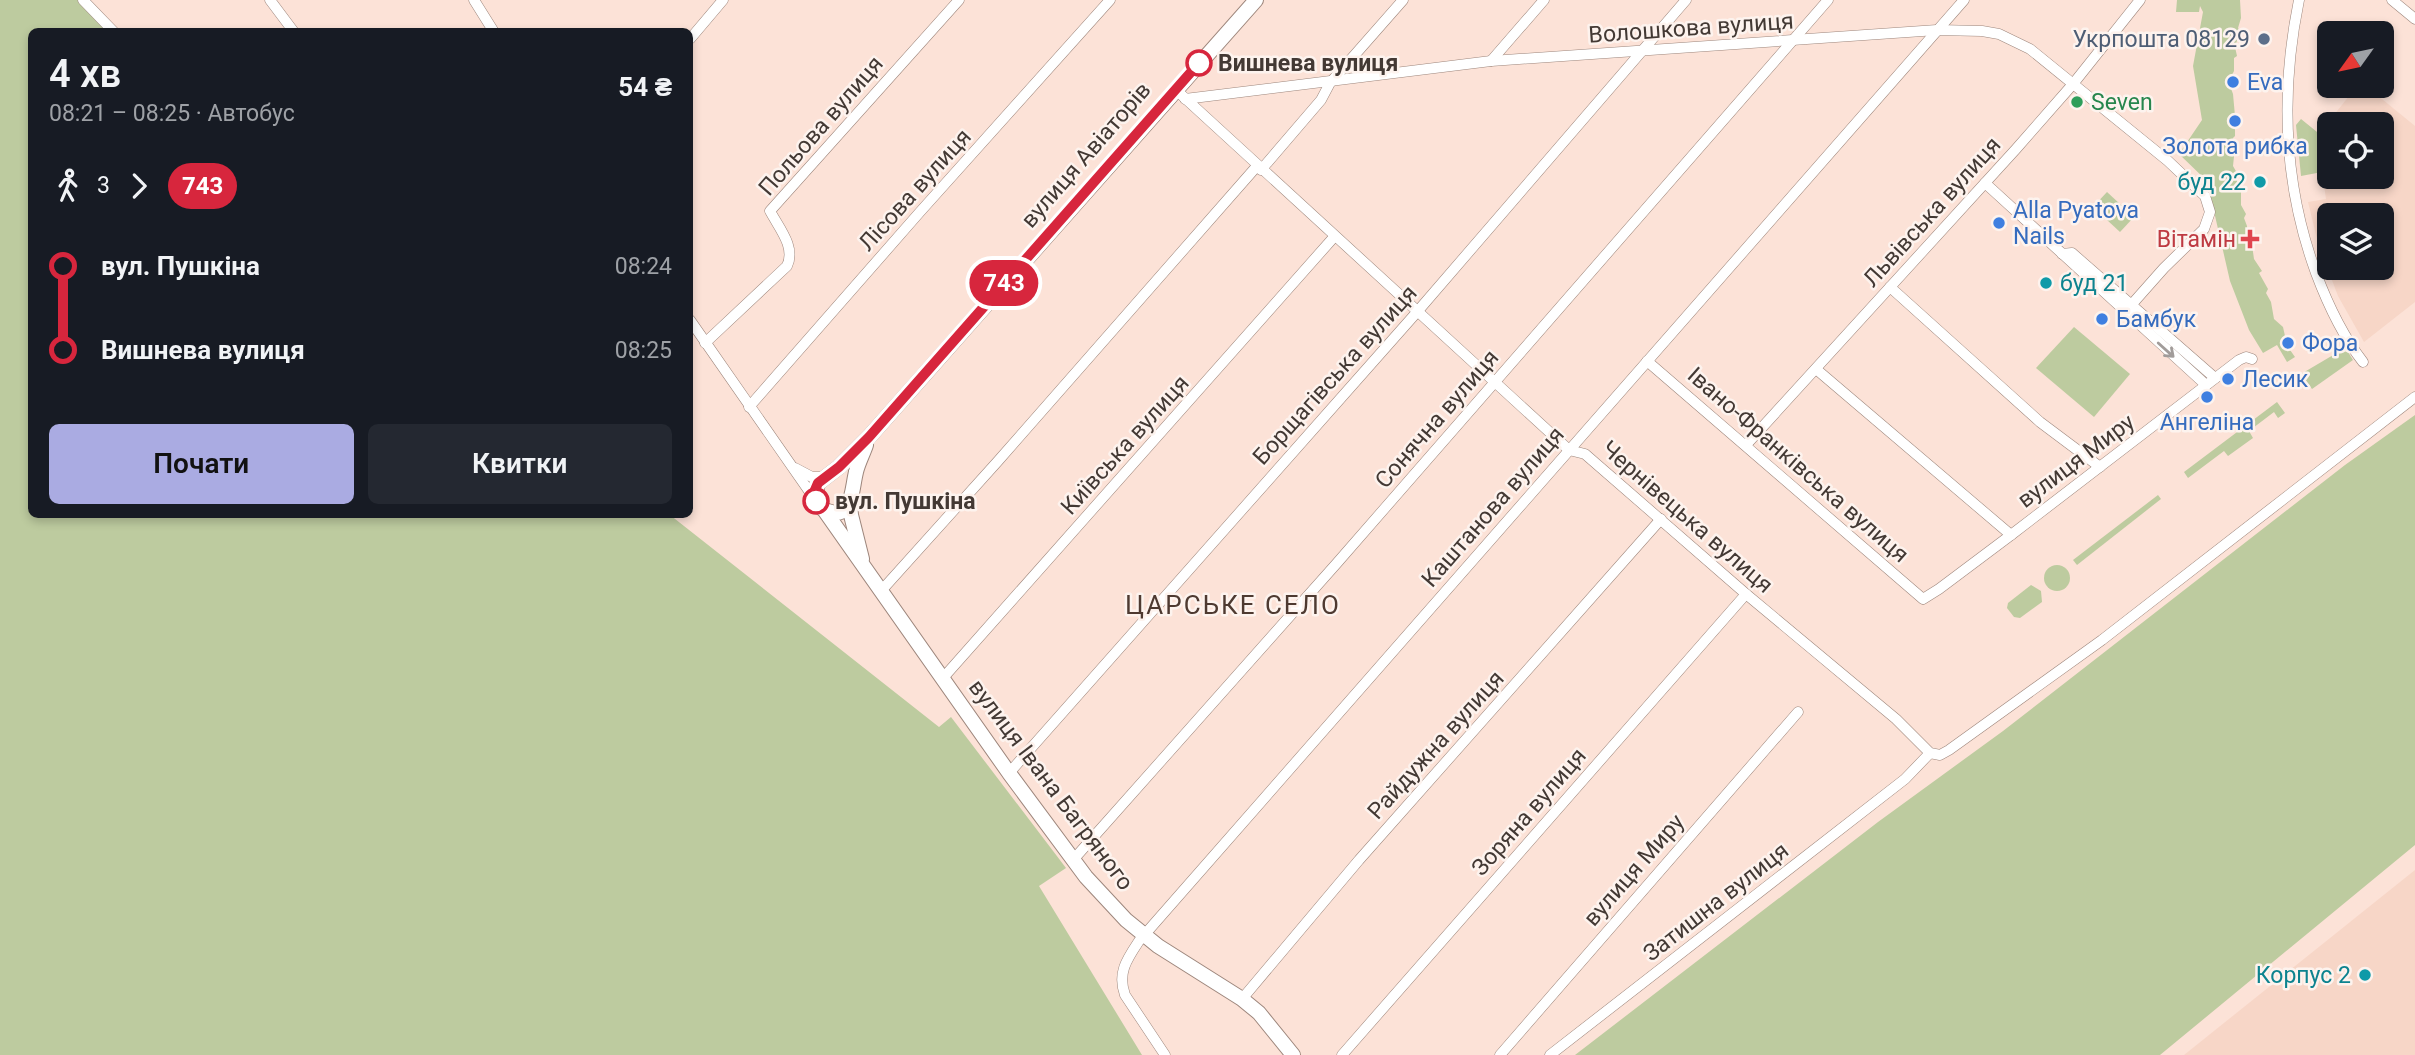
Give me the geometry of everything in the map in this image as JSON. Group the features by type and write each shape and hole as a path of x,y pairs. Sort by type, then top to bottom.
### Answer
{"main road":[{"name":"вулиця Авіаторів","path":"827,476 869,437 1180,94 1251,2"},
{"name":"вулиця Авіаторів","path":"852,499 856,473 869,437"},
{"path":"838,475 846,479 851,486 852,499 845,509 837,512 820,506 815,490 827,476 838,475"},
{"name":"вулиця Івана Багряного","path":"852,499 851,515 864,567"},
{"name":"вулиця Івана Багряного","path":"820,506 1009,773 1073,860 1105,898 1158,946 1242,999 1274,1029 1293,1055"}],"street":[{"path":"83,0 110,28"},
{"path":"270,0 291,28"},
{"path":"474,0 492,28"},
{"path":"693,35 723,0"},
{"name":"Польова вулиця","path":"705,343 787,265 791,258 790,248 770,211 959,0"},
{"name":"Лісова вулиця","path":"749,407 1110,0"},
{"path":"881,591 1321,100 1330,83 1403,0"},
{"path":"1491,61 1544,0"},
{"name":"Борщагівська вулиця","path":"1009,773 1417,312 1686,0"},
{"name":"Сонячна вулиця","path":"1073,860 1338,563 1828,0"},
{"name":"Каштанова вулиця","path":"1165,1055 1125,995 1121,973 1128,956 1964,0"},
{"name":"Львівська вулиця","path":"1746,445 2073,84 2140,0"},
{"path":"2299,0 2288,69 2286,106 2291,179 2306,244 2326,299 2350,345 2363,362"},
{"path":"2392,0 2415,19"},
{"name":"Волошкова вулиця","path":"1180,94 1330,83 1491,61 1937,30 1999,34 2030,49 2168,162 2205,196 2210,212 2204,229 2164,268 2128,309"},
{"name":"Чернівецька вулиця","path":"1180,94 1569,450 1585,454 1746,594 1896,719 1930,753"},
{"path":"1985,183 2062,254 2072,253 2206,385"},
{"name":"Київська вулиця","path":"943,678 1334,237"},
{"path":"1890,286 2040,422 2100,467"},
{"path":"2128,309 2215,378"},
{"name":"вулиця Івана Багряного","path":"693,325 820,506"},
{"name":"вулиця Миру","path":"1923,598 2011,535 2239,359 2252,359"},
{"name":"Івано-Франківська вулиця","path":"1647,361 1923,598"},
{"path":"1816,369 2011,535"},
{"path":"1930,753 1940,755 1949,750 2102,640 2415,397"},
{"path":"789,463 812,477 827,476"},
{"name":"Райдужна вулиця","path":"1242,999 1359,860 1661,519"},
{"name":"Зоряна вулиця","path":"1342,1055 1746,594"},
{"name":"вулиця Миру","path":"1500,1055 1798,712"},
{"name":"Затишна вулиця","path":"1550,1055 1905,779 1930,753"}],"shaded area":[{"path":"2347,98 2381,98 2415,126 2415,302 2364,342 2332,280 2394,280 2394,203 2317,203 2317,239 2308,202 2326,199 2325,189 2394,189 2394,112 2336,112"},
{"name":"Корпус 2","path":"2415,870 2415,1055 2184,1055"}],"green space":[{"path":"0,0 83,0 111,28 28,28 28,518 674,518 939,727 951,717 1066,868 1039,886 1142,1055 0,1055"},
{"path":"2177,0 2240,0 2240,31 2235,47 2237,56 2234,58 2234,71 2230,79 2235,116 2232,118 2232,126 2235,129 2233,166 2237,173 2237,186 2241,188 2241,205 2246,214 2244,218 2248,245 2252,245 2254,259 2262,271 2259,273 2268,289 2266,293 2271,302 2274,319 2283,327 2283,340 2295,357 2287,362 2277,345 2263,353 2249,330 2230,281 2207,181 2179,154 2202,120 2193,66 2203,12 2200,6 2199,12 2176,12"},
{"path":"2301,119 2317,132 2317,173 2301,176 2296,125"},
{"path":"2107,192 2134,217 2120,232 2093,207"},
{"path":"2074,327 2130,374 2094,417 2036,368"},
{"path":"2340,351 2348,352 2353,360 2312,389 2301,374"},
{"path":"2277,402 2285,413 2278,418 2274,412 2249,431 2253,438 2228,456 2224,451 2188,478 2184,472"},
{"path":"2415,415 2415,845 2160,1055 1575,1055 1878,822 2003,731 2345,465"},
{"path":"2158,495 2161,499 2077,565 2073,560"},
{"path":"2057,565 2066,569 2070,578 2066,587 2057,591 2048,587 2044,578 2048,569"},
{"path":"2031,585 2041,591 2042,602 2020,618 2014,617 2007,608 2008,603"}],"bus line":[{"name":"743","path":"816,501 815,490 823,477 830,475 869,437 1199,63"}],"place":[{"name":"Укрпошта 08129","path":"2264,39"},
{"name":"Вишнева вулиця","path":"1199,63"},
{"name":"Eva","path":"2233,82"},
{"name":"Seven","path":"2077,102"},
{"name":"Золота рибка","path":"2235,121"},
{"name":"буд 22","path":"2260,182"},
{"name":"Alla Pyatova Nails","path":"1999,223"},
{"name":"Вітамін","path":"2250,239"},
{"name":"буд 21","path":"2046,283"},
{"name":"Бамбук","path":"2102,319"},
{"name":"Фора","path":"2288,343"},
{"name":"Лесик","path":"2228,379"},
{"name":"Ангеліна","path":"2207,397"},
{"name":"вул. Пушкіна","path":"816,501"},
{"name":"Корпус 2","path":"2365,975"}],"district":[{"name":"ЦАРСЬКЕ СЕЛО","path":"1233,605"}]}
